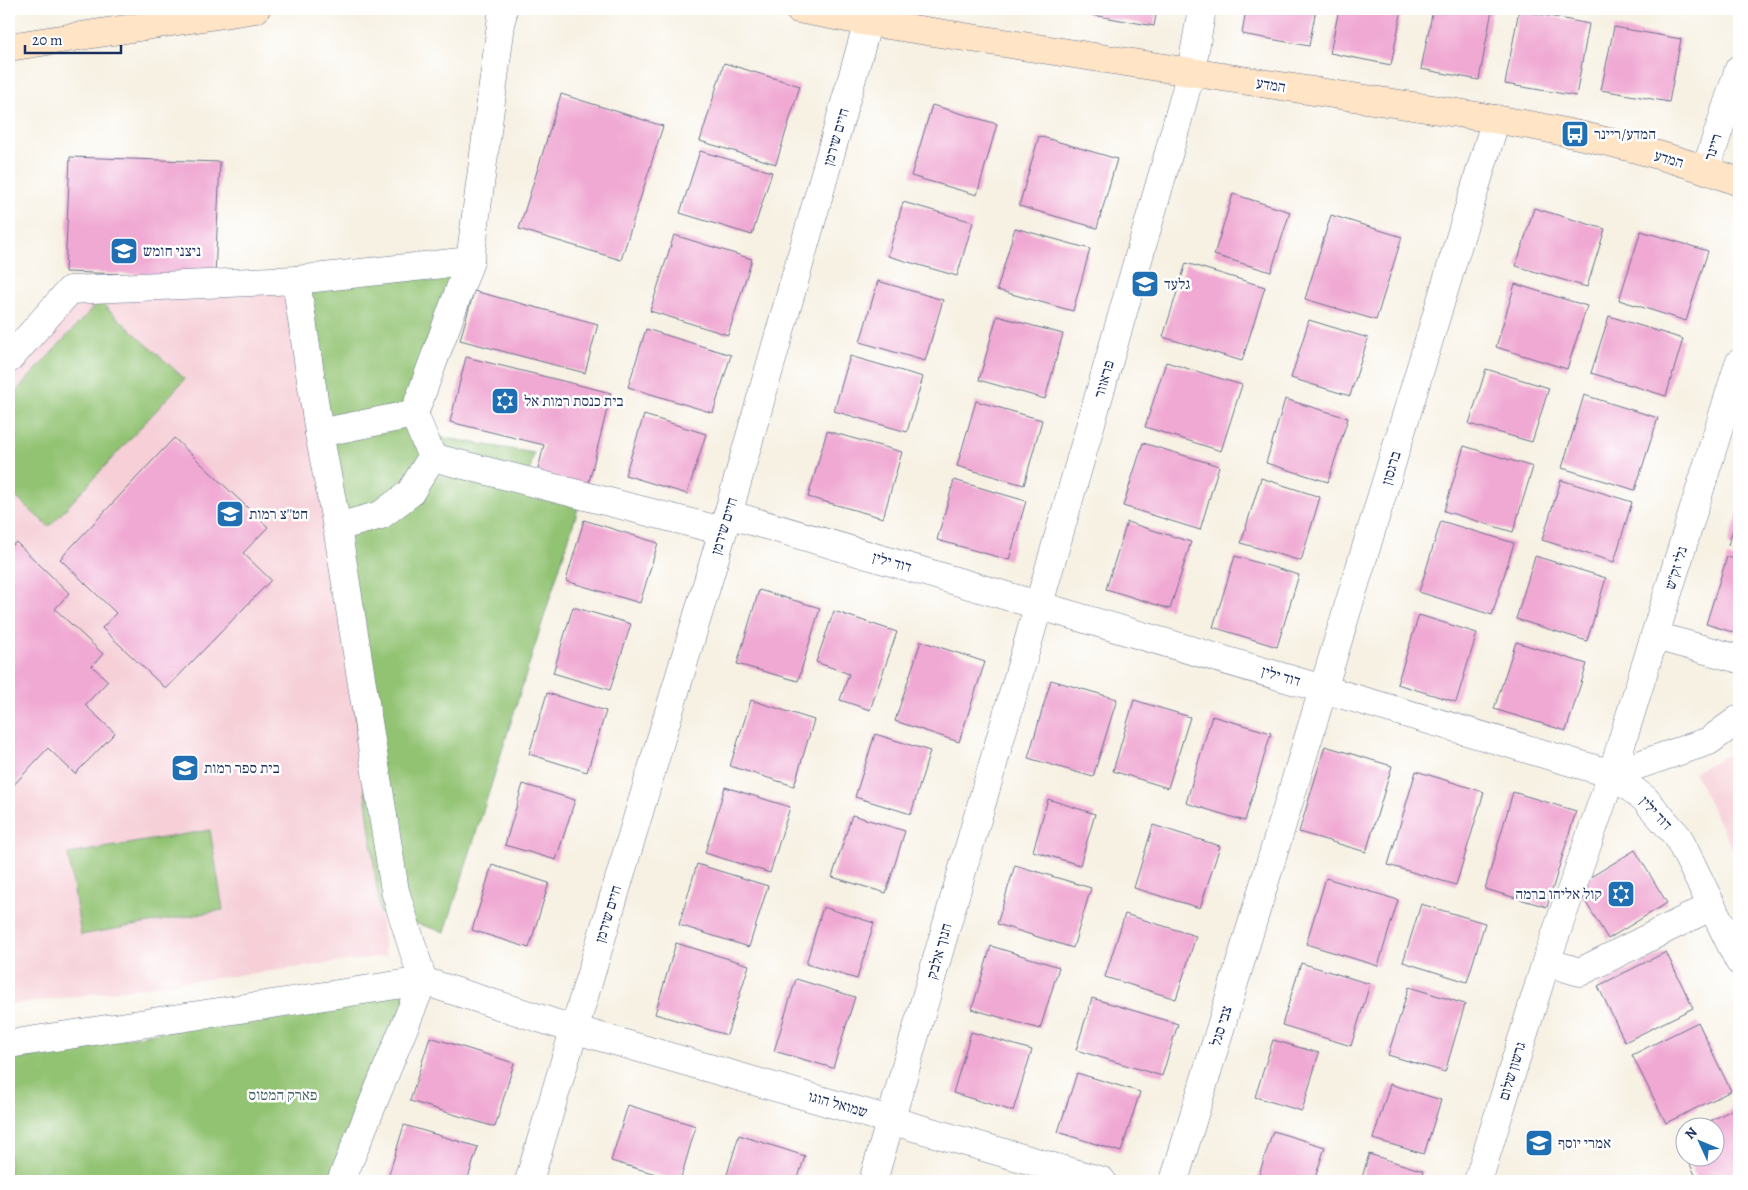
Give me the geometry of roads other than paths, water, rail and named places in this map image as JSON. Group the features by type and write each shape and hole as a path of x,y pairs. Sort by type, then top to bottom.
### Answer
{"street":[{"path":"9,47 256,9"},
{"path":"337,527 381,515 410,493 432,457 414,414 470,261 503,9"},
{"name":"המדע","path":"798,9 868,22 1496,119 1606,140 1706,169 1739,182"},
{"name":"פראוור","path":"1005,721 1169,152 1191,72 1202,9"},
{"name":"חיים שירמן","path":"529,1181 725,522 868,22"},
{"name":"ריינר","path":"1706,169 1739,69"},
{"name":"ברגסון","path":"1268,871 1496,119"},
{"path":"9,359 70,290 296,280 470,261"},
{"path":"296,280 318,432 337,527 395,891 435,984 341,1181"},
{"name":"נלי זק\"ש","path":"1612,774 1739,363"},
{"path":"318,432 414,414"},
{"name":"דוד ילין","path":"432,457 725,522 1038,605 1612,774 1646,799 1678,837 1739,961"},
{"path":"1655,636 1739,659"},
{"path":"1612,774 1709,741 1739,719"},
{"name":"חנוך אלבק","path":"873,1181 1005,721"},
{"name":"גרשון שלום","path":"1478,1181 1546,962 1612,774"},
{"name":"צבי סגל","path":"1174,1181 1268,871"},
{"path":"1546,962 1580,972 1712,906"},
{"path":"9,1044 435,984"},
{"name":"שמואל הוגו","path":"435,984 574,1029 1102,1181"}],"place":[{"name":"המדע/ריינר","path":"1575,134"},
{"name":"ניצני חומש","path":"124,251"},
{"name":"גלעד","path":"1145,284"},
{"name":"בית כנסת רמות אל","path":"505,401"},
{"name":"חט''צ רמות","path":"230,514"},
{"name":"בית ספר רמות","path":"185,768"},
{"name":"קול אליהו ברמה","path":"1621,894"},
{"name":"אמרי יוסף","path":"1539,1143"}],"park label":[{"name":"פארק המטוס","path":"283,1095"}]}
